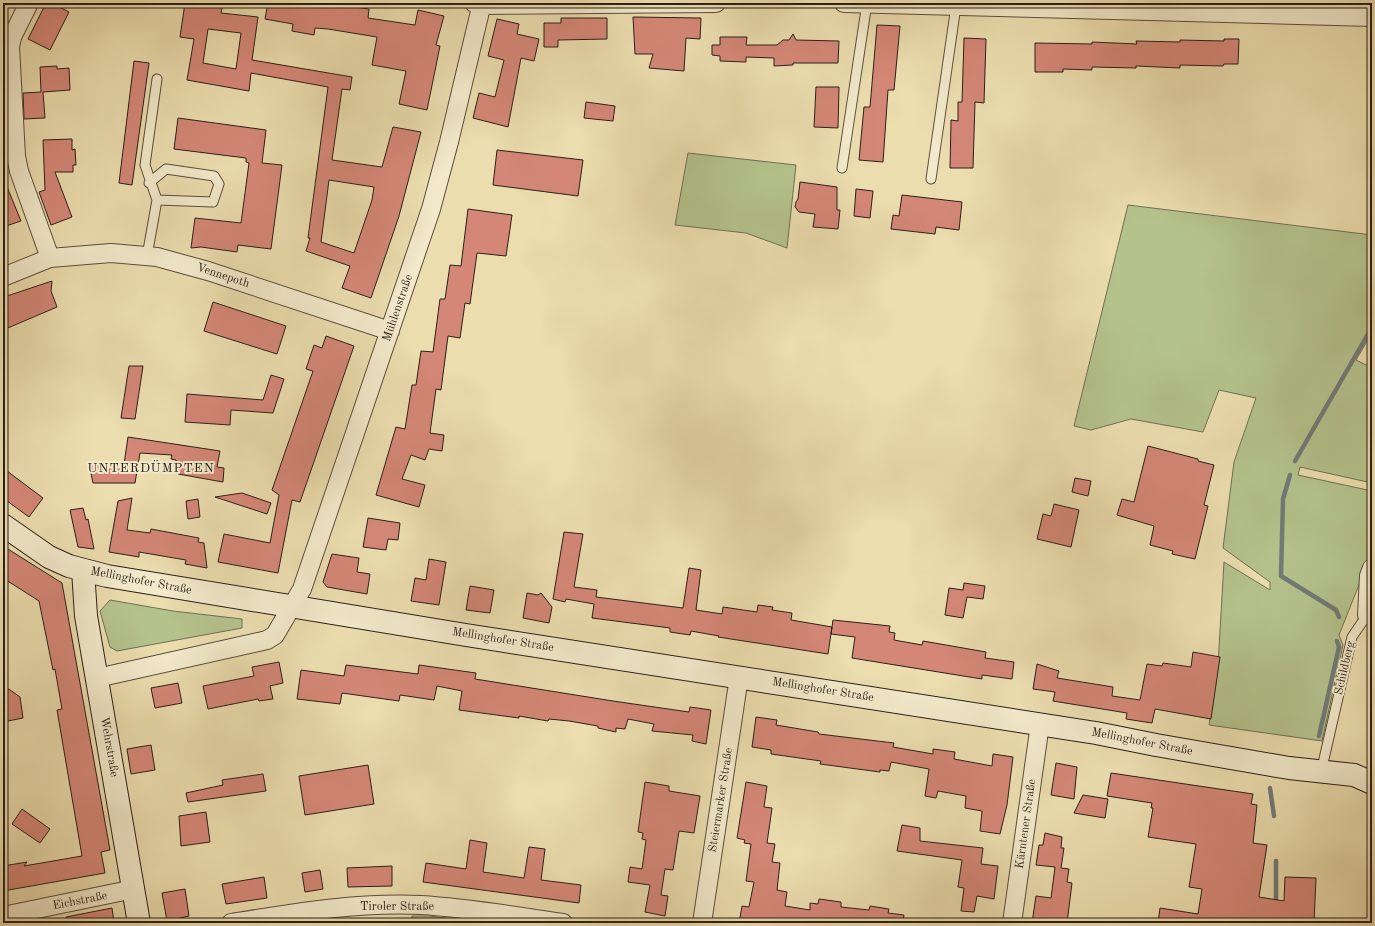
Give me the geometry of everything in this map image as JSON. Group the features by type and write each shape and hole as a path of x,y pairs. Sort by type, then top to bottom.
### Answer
{"main road":[{"name":"Mellinghofer Straße","path":"3,525 49,557 68,566 106,576 291,607 1040,724 1289,768 1366,776"},
{"name":"Wehrstraße","path":"83,570 86,616 139,923"}],"street":[{"path":"29,3 12,36 10,47 16,156 19,171 50,258"},
{"path":"479,4 716,3"},
{"path":"844,3 1372,17"},
{"name":"Mühlenstraße","path":"291,607 302,589 436,192 479,4"},
{"name":"Vennepoth","path":"3,277 50,258 103,253 147,256 185,264 390,331"},
{"name":"Schildberg","path":"1367,615 1369,576 1372,568"},
{"path":"97,678 267,640 275,635 291,607"},
{"name":"Steiermarker Straße","path":"702,923 739,677"},
{"name":"Kärntener Straße","path":"1012,923 1040,724"},
{"name":"Eichstraße","path":"3,916 134,889"},
{"name":"Tiroler Straße","path":"230,923 304,911 400,905 454,908 564,923"}],"lane":[{"path":"842,168 867,3"},
{"path":"931,179 956,6"},
{"path":"147,256 157,200 145,165 157,79"},
{"path":"150,183 166,169 214,176 219,184 213,202 157,200"},
{"name":"Schildberg","path":"1321,772 1352,637 1367,615"}],"green space":[{"path":"688,153 796,165 787,248 746,233 675,225"},
{"path":"1128,205 1372,235 1372,333 1356,360 1372,368 1372,483 1300,467 1298,475 1372,491 1372,552 1339,635 1343,645 1322,741 1209,725 1218,665 1224,562 1270,590 1270,582 1223,548 1234,462 1256,398 1219,390 1203,432 1131,419 1091,430 1074,426"},
{"path":"110,600 173,611 242,619 242,628 117,651 110,647 100,611"},
{"path":"412,916 429,916 486,923 412,923"}],"building":[{"path":"46,3 52,3 69,12 50,50 28,39"},
{"path":"185,3 223,3 221,13 258,17 252,60 352,77 350,90 342,89 332,160 382,167 393,127 421,132 399,216 371,298 342,288 350,266 306,251 310,238 308,238 328,87 251,73 249,91 187,80 194,39 180,37","holes":["208,29 241,33 236,69 203,63","329,180 374,187 372,200 354,253 321,242"]},
{"path":"268,3 327,3 369,9 368,18 415,25 418,10 444,16 436,45 440,46 427,110 399,104 406,71 372,65 377,37 315,28 314,35 292,31 293,24 265,19"},
{"path":"633,17 701,18 700,39 686,38 684,71 649,68 653,54 635,54"},
{"path":"561,18 607,18 607,39 558,40 558,47 544,47 544,23 561,23"},
{"path":"497,19 519,24 517,34 539,39 534,61 521,58 508,127 473,118 479,93 495,97 504,60 488,56"},
{"path":"877,25 900,26 894,90 888,90 883,162 859,160 864,107 870,107"},
{"path":"793,34 796,40 839,41 838,63 793,63 793,65 774,66 774,58 746,57 746,62 720,61 720,56 712,55 712,45 720,45 720,37 747,37 746,45 777,45 783,40 789,40"},
{"path":"964,38 986,39 984,103 975,102 973,168 950,168 951,120 958,121 958,102 962,102"},
{"path":"1224,39 1239,39 1238,64 1224,64 1223,66 1180,65 1180,68 1136,66 1136,68 1092,67 1092,70 1063,69 1063,72 1035,72 1035,43 1092,44 1092,42 1137,44 1136,41 1224,41"},
{"path":"134,61 149,63 132,185 119,183"},
{"path":"57,66 57,69 69,68 70,90 43,92 45,118 24,119 23,93 41,92 40,67"},
{"path":"816,87 839,87 838,128 814,127"},
{"path":"586,102 615,106 613,121 584,118"},
{"path":"178,118 266,130 262,163 282,165 271,249 238,245 237,252 201,247 191,248 195,218 241,223 249,163 246,162 246,158 174,149"},
{"path":"72,139 72,150 75,149 76,165 73,165 73,172 55,172 72,217 51,225 39,192 45,190 43,140"},
{"path":"497,150 583,160 578,196 493,185"},
{"path":"3,177 21,221 3,227"},
{"path":"800,182 837,187 837,210 840,210 838,229 813,227 815,214 799,212 795,207 798,199"},
{"path":"856,189 873,191 870,218 854,216"},
{"path":"902,195 962,202 959,230 936,227 935,234 891,229 893,215 899,216"},
{"path":"468,209 512,215 506,256 477,253 470,304 465,303 460,338 448,336 441,390 436,389 430,433 444,435 442,451 429,449 425,460 411,455 402,479 425,485 419,507 376,495 396,427 405,429 412,385 416,385 421,351 433,352 440,299 445,299 450,265 461,266"},
{"path":"52,281 51,291 57,307 3,330 3,292 5,291 7,296"},
{"path":"213,302 286,326 277,354 204,331"},
{"path":"326,336 354,346 300,502 292,500 278,573 218,562 224,534 270,543 279,495 272,490 313,371 306,369 314,345 322,348"},
{"path":"129,366 143,366 135,419 121,418"},
{"path":"271,375 284,379 273,413 231,410 230,425 185,422 187,394 263,400"},
{"path":"128,437 220,451 217,467 224,468 223,482 178,474 176,460 171,459 172,455 140,453 135,483 93,483 89,464 124,464"},
{"path":"1148,446 1198,459 1198,461 1214,465 1204,505 1208,506 1195,559 1172,554 1173,551 1150,545 1154,526 1117,515 1122,499 1134,502"},
{"path":"3,468 43,498 29,517 3,498"},
{"path":"1075,478 1091,481 1088,496 1072,492"},
{"path":"242,493 271,503 267,514 215,497"},
{"path":"132,498 127,530 150,533 151,529 199,538 198,542 204,543 207,568 185,564 186,560 139,552 139,557 109,552 118,501"},
{"path":"198,499 200,517 188,519 186,501"},
{"path":"1054,504 1079,510 1071,547 1037,539 1043,514 1051,516"},
{"path":"83,508 86,520 88,519 94,549 78,547 70,510"},
{"path":"368,518 400,523 398,540 388,539 386,550 363,547"},
{"path":"564,532 583,534 574,587 597,590 596,597 683,608 689,568 701,570 696,610 722,614 723,607 757,612 758,605 773,607 772,610 792,613 791,620 832,627 828,654 718,637 719,636 691,631 690,635 670,632 670,628 592,618 594,604 566,599 565,602 553,599"},
{"path":"3,546 62,583 110,850 101,852 105,873 3,891 3,866 27,862 24,866 82,856 57,710 62,709 55,669 53,670 39,601 3,578"},
{"path":"332,554 359,558 357,572 370,574 367,594 327,587 323,582"},
{"path":"429,559 446,562 439,605 411,601 415,578 426,580"},
{"path":"964,583 985,586 983,599 967,597 963,618 945,615 949,588 963,590"},
{"path":"470,586 494,590 490,613 466,610"},
{"path":"527,593 538,595 541,593 552,607 549,623 523,618"},
{"path":"833,620 890,626 889,632 895,633 894,640 922,645 923,641 986,652 985,658 1014,662 1012,679 982,675 982,679 852,658 855,637 831,634"},
{"path":"1193,652 1220,657 1211,719 1155,709 1152,723 1126,719 1127,713 1053,701 1055,692 1033,689 1037,664 1059,671 1057,678 1113,687 1112,696 1140,700 1147,664 1162,666 1163,663 1191,667"},
{"path":"279,662 283,683 270,686 273,699 259,701 258,699 208,709 203,686 254,676 252,667"},
{"path":"346,665 418,674 419,665 476,673 475,679 613,701 689,712 690,707 711,710 706,744 692,741 693,735 652,731 654,724 628,719 625,729 616,728 616,732 598,728 598,726 569,721 549,719 548,721 519,716 519,718 459,710 462,691 437,686 434,700 400,695 399,701 342,693 340,704 297,699 301,670 344,676"},
{"path":"178,683 182,703 155,708 151,688"},
{"path":"3,685 20,697 23,718 3,722"},
{"path":"756,717 777,720 776,725 818,732 819,734 894,743 893,747 933,754 933,749 955,752 954,759 992,766 993,754 1013,757 1007,805 1000,834 980,831 982,811 965,808 966,796 938,791 936,798 925,796 929,769 891,762 889,771 880,770 880,772 820,764 821,761 771,754 771,750 752,747"},
{"path":"151,745 155,770 131,774 127,749"},
{"path":"1056,763 1077,767 1074,799 1051,795"},
{"path":"368,765 374,804 305,815 299,776"},
{"path":"1111,773 1253,794 1251,804 1257,805 1253,843 1267,845 1259,897 1284,901 1285,877 1316,878 1314,923 1158,923 1160,908 1198,914 1202,889 1189,887 1196,844 1148,837 1153,808 1151,808 1152,803 1107,796"},
{"path":"263,774 266,791 188,802 186,793 223,785 222,780"},
{"path":"645,782 669,786 669,791 700,796 694,833 679,831 673,870 665,869 661,895 668,896 665,916 645,912 650,885 628,882 630,867 642,869 646,840 642,839 643,833 638,832"},
{"path":"746,782 767,786 764,807 772,808 767,843 775,844 772,862 780,863 777,890 787,892 785,906 810,910 810,903 818,904 819,899 841,902 841,907 869,910 870,906 889,909 888,913 904,915 903,923 739,923 742,906 749,907 754,882 746,881 751,844 744,843 745,840 737,838"},
{"path":"1083,795 1108,799 1105,818 1074,813"},
{"path":"22,809 50,829 40,843 12,824"},
{"path":"206,812 210,842 181,846 179,816"},
{"path":"902,825 920,828 920,841 983,848 981,864 998,866 994,899 977,896 974,912 961,911 964,888 958,887 962,860 897,851"},
{"path":"1045,833 1062,837 1061,848 1064,848 1061,868 1069,869 1067,882 1072,883 1067,923 1032,923 1036,896 1051,898 1055,867 1036,865 1039,845 1043,845"},
{"path":"470,840 487,843 483,872 524,878 529,847 545,849 541,880 581,885 579,903 423,882 426,863 466,869"},
{"path":"392,866 392,886 348,887 347,868"},
{"path":"320,870 323,889 305,892 302,873"},
{"path":"264,877 267,898 226,904 222,884"},
{"path":"185,889 189,916 167,921 162,893"},
{"path":"112,908 114,923 67,923 66,917"}],"waterway":[{"path":"1295,461 1372,327"},
{"path":"1290,475 1283,499 1281,576 1336,610 1339,617"},
{"path":"1319,736 1339,647 1337,641"},
{"path":"1270,788 1274,816"},
{"path":"1276,861 1276,905"}],"district":[{"name":"UNTERDÜMPTEN","path":"151,468"}]}
